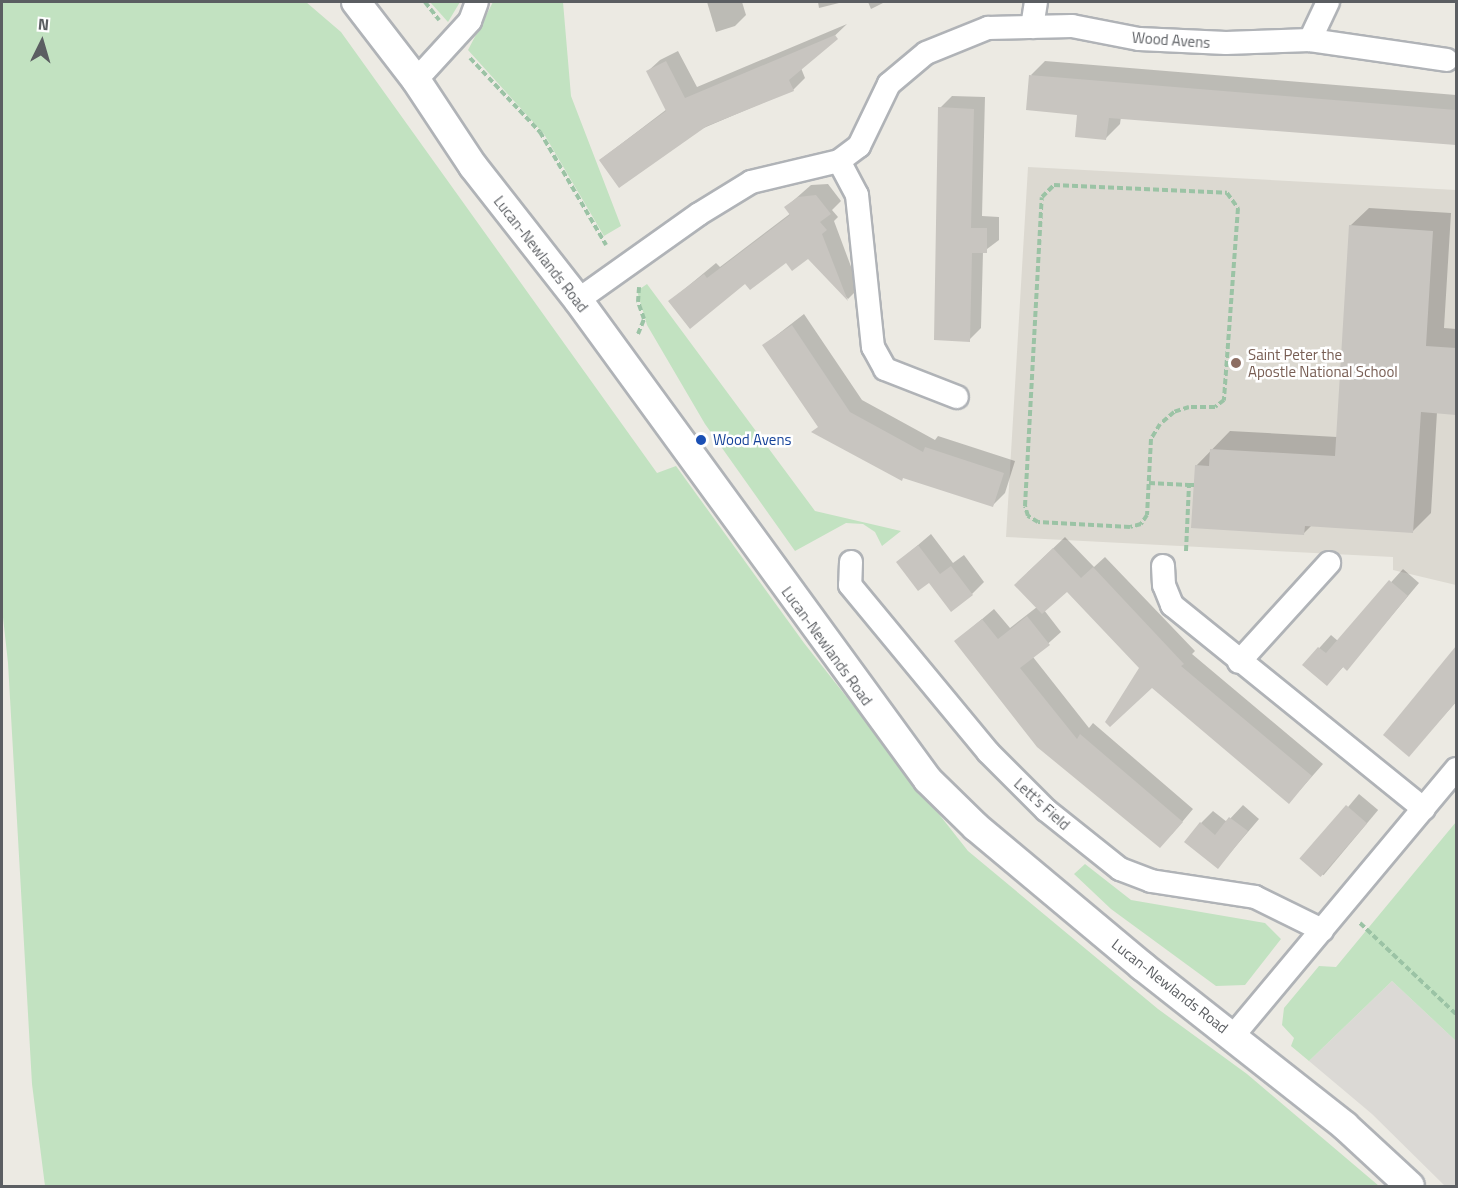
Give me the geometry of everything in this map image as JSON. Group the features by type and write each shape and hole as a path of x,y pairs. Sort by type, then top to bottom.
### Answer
{"street":[{"name":"Lucan-Newlands Road","path":"356,2 416,80 473,166 578,300 928,780 976,828 1345,1126 1410,1186"},
{"path":"416,80 470,21 477,2"},
{"path":"1032,27 1036,2"},
{"path":"1310,40 1328,2"},
{"name":"Wood Avens","path":"578,300 699,214 751,182 839,161 859,146 889,84 926,53 988,28 1072,26 1139,39 1226,43 1310,40 1447,60"},
{"path":"839,161 857,195 873,347 885,369 957,397"},
{"name":"Lett's Field","path":"851,562 850,585 988,752 1046,810 1120,869 1150,880 1255,897 1322,930"},
{"path":"1239,662 1329,563"},
{"path":"1163,566 1164,585 1173,605 1239,662 1424,809"},
{"path":"1233,1036 1456,769"}],"path":[{"path":"425,2 455,40 540,132 606,245"},
{"path":"1054,185 1227,193 1238,208 1224,400 1215,407 1189,407 1174,412 1160,424 1151,439 1149,483 1147,515 1141,524 1130,527 1038,522 1028,516 1025,506 1042,196 1054,185"},
{"path":"640,286 638,302 644,319"},
{"path":"1149,483 1191,485 1186,551"},
{"path":"1360,923 1456,1014"}],"shaded area":[{"name":"Saint Peter the Apostle National School","path":"1028,167 1456,190 1456,585 1393,570 1393,557 1006,537"},
{"path":"1392,981 1456,1041 1456,1186 1445,1186 1372,1114 1309,1061"}],"green space":[{"path":"2,2 306,2 341,32 657,473 676,466 804,643 968,851 1158,1009 1247,1074 1379,1186 45,1186 32,1084 8,663 2,608"},
{"path":"430,2 460,2 448,22"},
{"path":"493,2 563,2 571,96 621,226 604,236 544,134 468,50"},
{"path":"647,284 815,511 901,531 882,546 875,532 863,524 846,523 795,551 705,424 647,325 637,291"},
{"path":"1456,822 1456,1041 1392,981 1309,1061 1291,1046 1294,1038 1282,1025 1284,1008 1319,966 1336,967"},
{"path":"1085,864 1131,900 1265,923 1281,939 1245,985 1216,986 1111,909 1074,874"}],"building":[{"path":"835,35 838,39 789,80 794,91 707,126 619,188 599,160 666,111 646,71 666,61 685,98"},
{"path":"1029,75 1456,110 1456,145 1109,118 1106,140 1075,137 1077,115 1026,110"},
{"path":"938,107 974,109 971,228 987,228 987,253 972,253 970,342 934,340"},
{"path":"816,195 831,214 820,222 827,230 822,234 848,301 808,259 792,271 786,263 750,290 745,284 690,329 668,301 704,274 707,278 790,215 784,207 798,197"},
{"path":"1349,225 1433,231 1426,346 1456,348 1456,415 1421,412 1413,533 1305,526 1304,535 1191,528 1195,465 1209,466 1210,449 1335,456"},
{"path":"792,325 850,412 923,452 925,447 1004,473 993,507 903,478 902,481 811,432 818,427 762,345"},
{"path":"918,545 940,574 951,566 973,595 951,612 929,583 918,591 896,562"},
{"path":"1053,548 1081,578 1093,567 1184,664 1181,666 1312,776 1289,804 1152,688 1110,727 1105,722 1139,668 1067,592 1042,614 1014,585"},
{"path":"1389,580 1408,596 1347,671 1343,667 1327,686 1302,665 1318,647 1326,653"},
{"path":"1027,616 1050,645 1020,668 1077,739 1080,734 1183,822 1160,848 1037,747 954,641 982,619 998,639"},
{"path":"1456,646 1456,702 1409,757 1383,735"},
{"path":"1346,805 1367,823 1321,877 1299,859"},
{"path":"1229,817 1248,831 1218,869 1184,842 1200,822 1215,835"}],"place":[{"name":"Saint Peter the Apostle National School","path":"1236,363"},
{"name":"Wood Avens","path":"701,440"}]}
